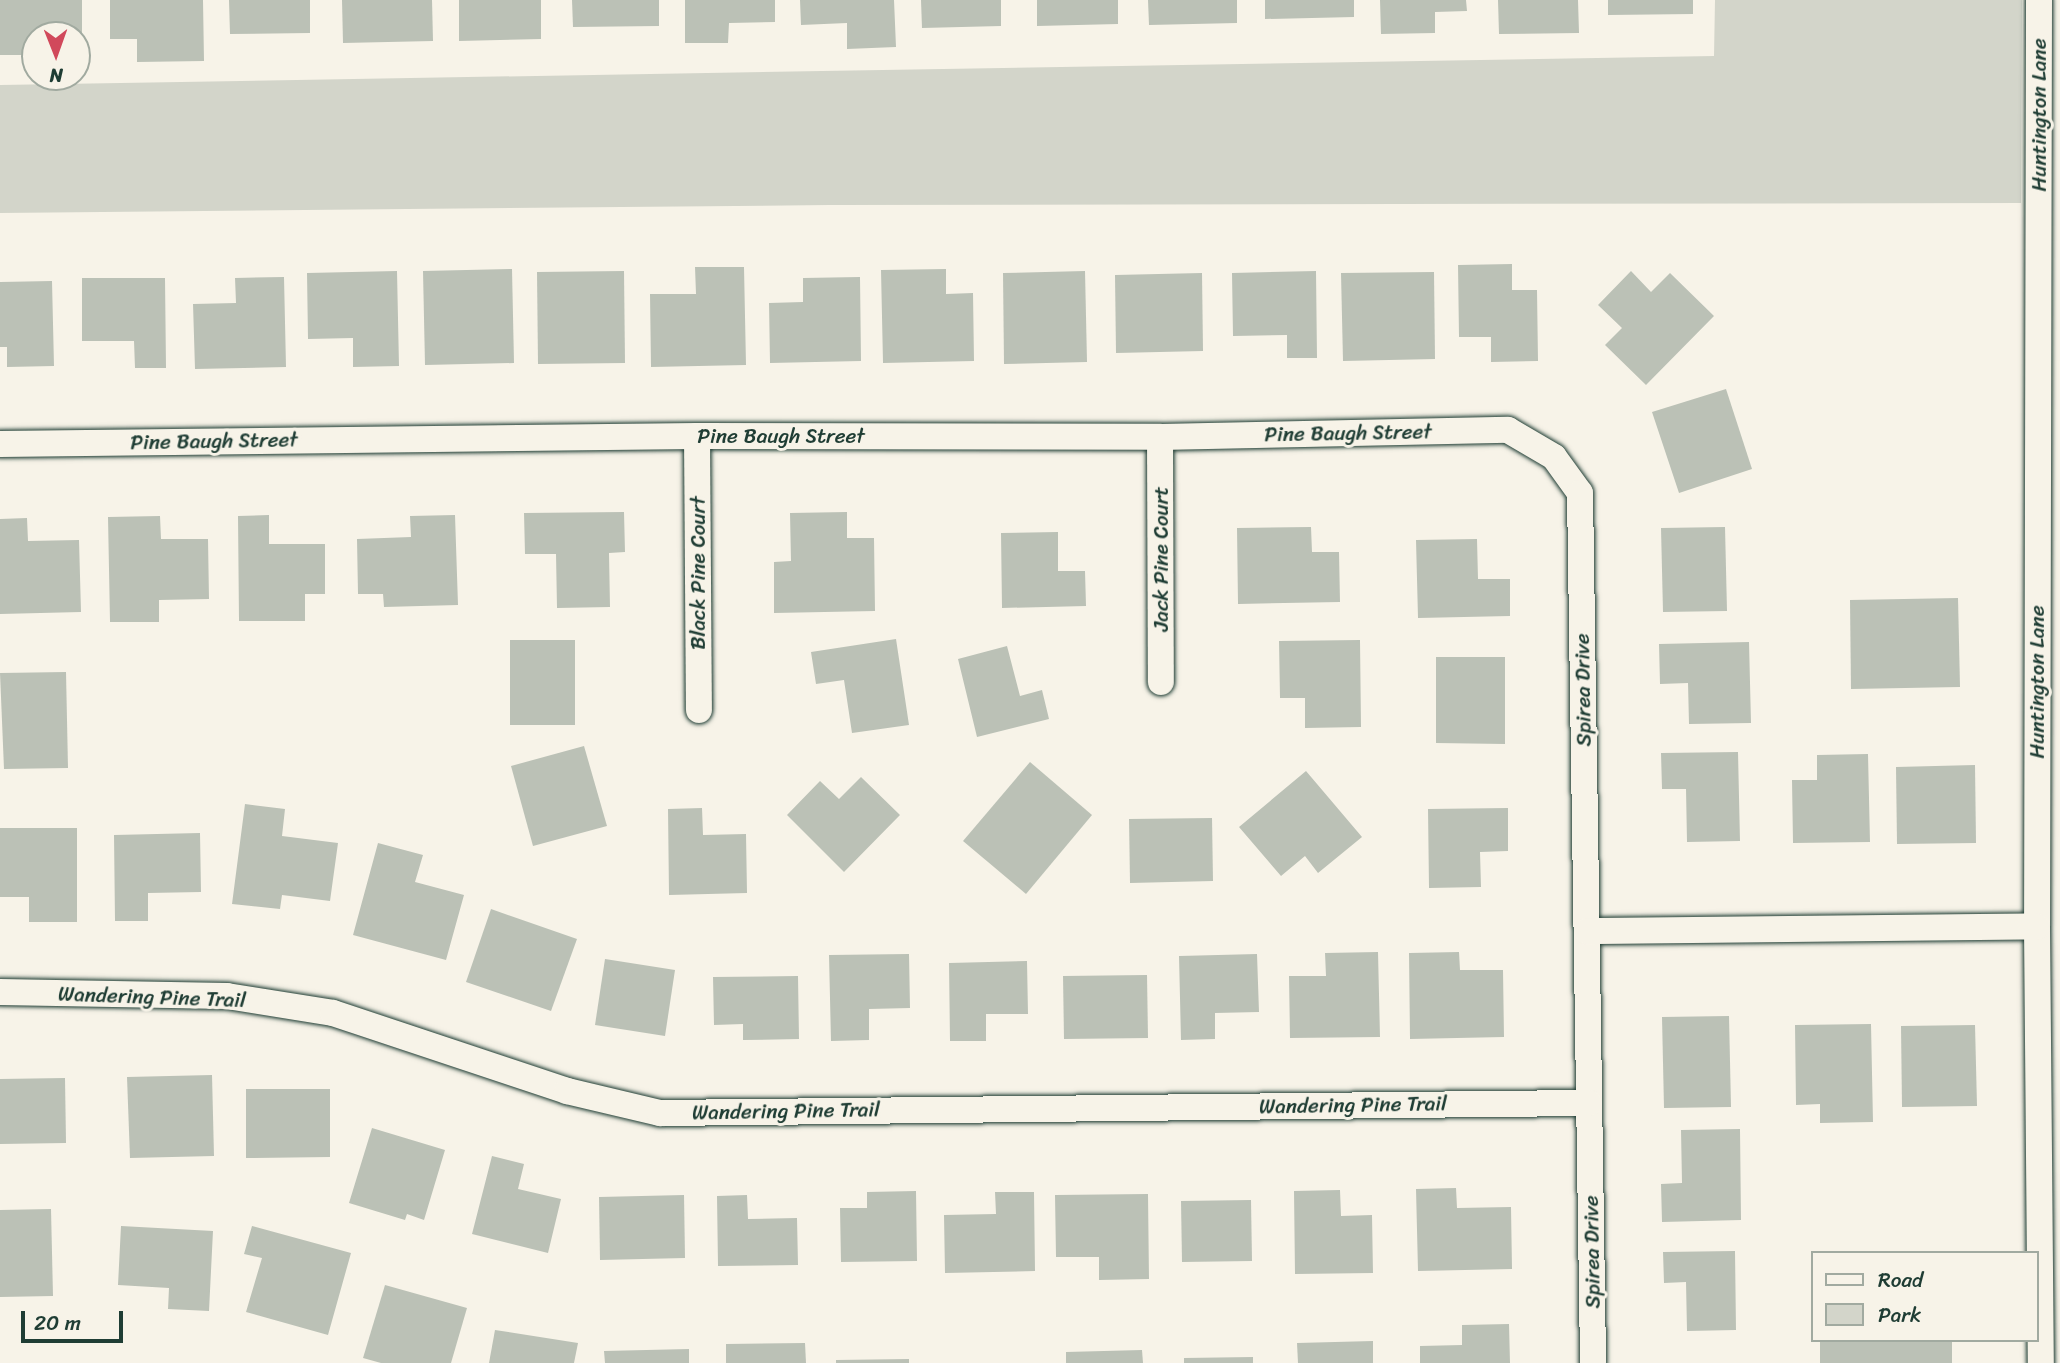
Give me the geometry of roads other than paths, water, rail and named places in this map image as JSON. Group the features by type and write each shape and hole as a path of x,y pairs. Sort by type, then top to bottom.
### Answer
{"street":[{"name":"Huntington Lane","path":"2039,0 2037,926 2041,1363"},
{"name":"Pine Baugh Street","path":"0,444 697,436 1160,437 1508,430 1554,457"},
{"name":"Black Pine Court","path":"697,436 699,710"},
{"name":"Jack Pine Court","path":"1160,437 1161,682"},
{"name":"Spirea Drive","path":"1554,457 1580,493 1593,1363"},
{"path":"1587,931 2037,926"},
{"name":"Wandering Pine Trail","path":"0,992 227,996 333,1013 567,1091 660,1113 1589,1103"}]}
